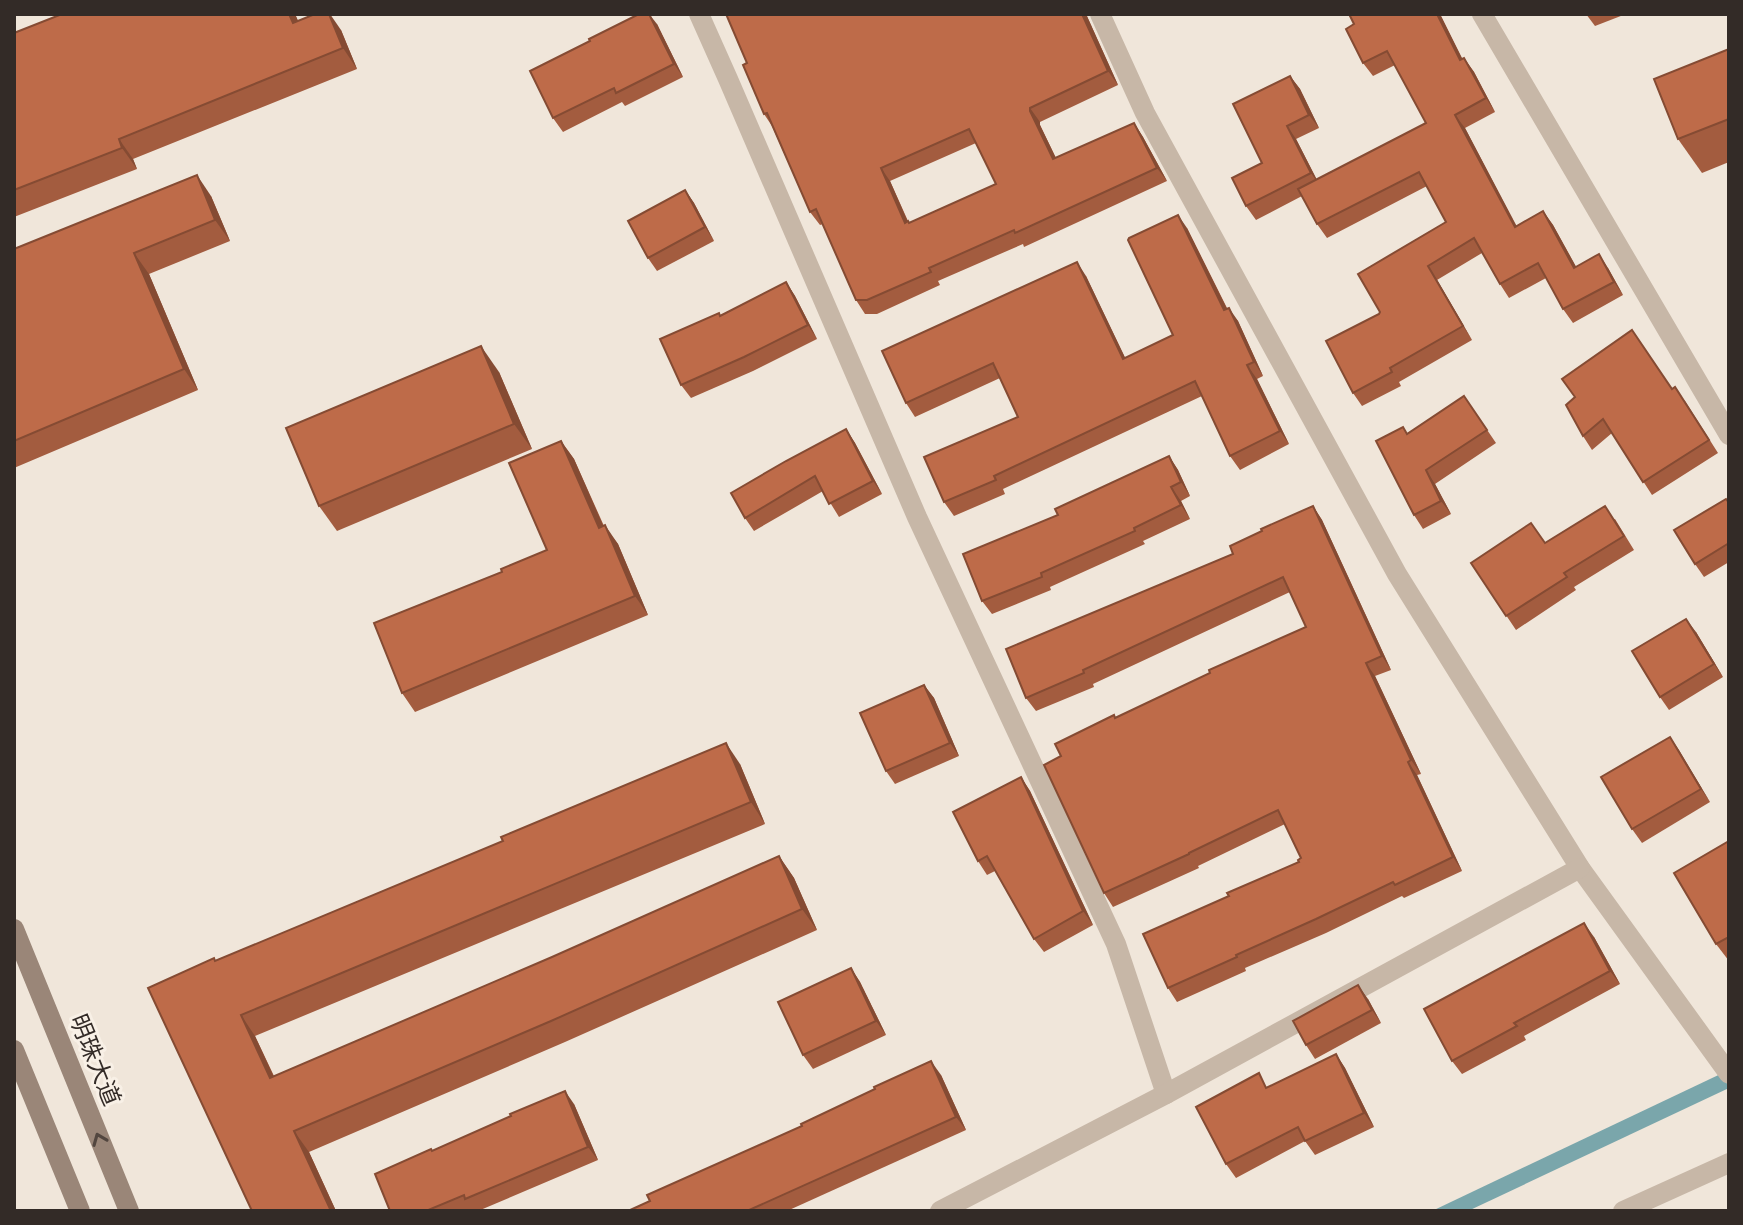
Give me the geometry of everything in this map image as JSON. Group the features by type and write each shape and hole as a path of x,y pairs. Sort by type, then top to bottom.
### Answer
{"main road":[{"name":"明珠大道","path":"14,929 20,963 129,1211"},
{"path":"14,1050 80,1211"}],"street":[{"path":"699,14 917,517 1116,944 1166,1094"},
{"path":"1100,14 1145,113 1397,574 1580,868 1729,1074"},
{"path":"1482,14 1729,435"},
{"path":"940,1211 1166,1094 1580,868"},
{"path":"1623,1211 1729,1163"}],"water":[{"path":"1729,1070 1729,1088 1468,1211 1432,1211"}],"building":[{"path":"62,14 289,14 293,23 315,14 329,14 343,48 119,139 122,148 14,190 14,33"},
{"path":"639,14 649,14 674,64 616,93 614,88 553,118 530,71"},
{"path":"726,14 1082,14 1108,71 1030,108 1053,159 1134,123 1157,168 1015,233 1014,230 929,268 931,272 867,300 856,300 816,209 810,212 767,113 764,114 743,65 747,63","holes":["969,129 996,184 905,223 881,168"]},
{"path":"1349,14 1437,14 1460,60 1464,58 1486,98 1455,115 1515,227 1543,211 1574,268 1599,254 1614,282 1563,309 1538,263 1500,284 1474,238 1428,266 1463,326 1353,393 1326,341 1380,312 1358,274 1446,222 1419,172 1317,224 1298,189 1426,123 1387,51 1363,63 1346,29 1354,24"},
{"path":"1729,49 1729,119 1678,139 1654,79"},
{"path":"1290,76 1309,115 1287,126 1311,173 1246,206 1232,178 1262,163 1233,104"},
{"path":"197,175 215,220 134,253 184,369 14,441 14,249"},
{"path":"685,190 705,227 648,258 628,221"},
{"path":"1178,215 1224,310 1229,308 1254,362 1247,365 1280,431 1230,456 1195,381 994,476 996,480 944,502 924,457 1018,417 993,363 906,403 882,351 1077,262 1123,359 1173,335 1128,240"},
{"path":"786,282 808,325 681,385 660,339 719,313 720,316"},
{"path":"1632,330 1672,389 1675,387 1709,440 1643,482 1603,419 1583,436 1566,405 1575,397 1562,379"},
{"path":"481,346 514,424 319,506 286,428"},
{"path":"1464,396 1487,430 1426,470 1441,501 1414,515 1376,441 1403,427 1407,434"},
{"path":"846,429 873,481 829,504 815,476 745,518 731,493"},
{"path":"561,441 599,528 605,525 635,596 402,693 374,623 502,572 501,569 547,550 509,463"},
{"path":"1169,456 1181,482 1171,487 1181,505 1134,528 1135,531 1041,573 1042,577 982,601 963,554 1058,515 1055,509"},
{"path":"1726,499 1729,503 1729,543 1695,564 1674,530"},
{"path":"1313,506 1382,656 1366,663 1453,857 1168,988 1143,934 1299,862 1301,858 1278,810 1104,893 1044,765 1061,756 1055,744 1306,627 1283,577 1026,698 1006,649 1233,554 1230,546"},
{"path":"1605,506 1624,536 1564,573 1567,577 1506,616 1471,563 1531,523 1545,543"},
{"path":"1686,619 1714,664 1660,697 1632,651"},
{"path":"924,685 950,743 886,771 860,713"},
{"path":"1670,737 1701,789 1632,829 1601,777"},
{"path":"726,743 751,802 241,1015 270,1078 779,856 802,909 294,1131 331,1211 252,1211 148,988 214,958 215,961 503,841 501,837"},
{"path":"1021,777 1083,911 1034,939 987,856 978,861 953,812"},
{"path":"1729,841 1729,937 1716,944 1674,873"},
{"path":"1584,923 1610,971 1452,1061 1424,1009"},
{"path":"851,968 876,1021 803,1055 778,1002"},
{"path":"1358,985 1372,1010 1306,1045 1293,1021"},
{"path":"1336,1054 1364,1113 1305,1141 1298,1127 1226,1164 1196,1107 1259,1073 1266,1088"},
{"path":"931,1061 956,1117 747,1211 628,1211 650,1201 647,1195 802,1126 874,1087"},
{"path":"565,1091 588,1147 465,1199 464,1195 426,1211 390,1211 375,1174"}]}
